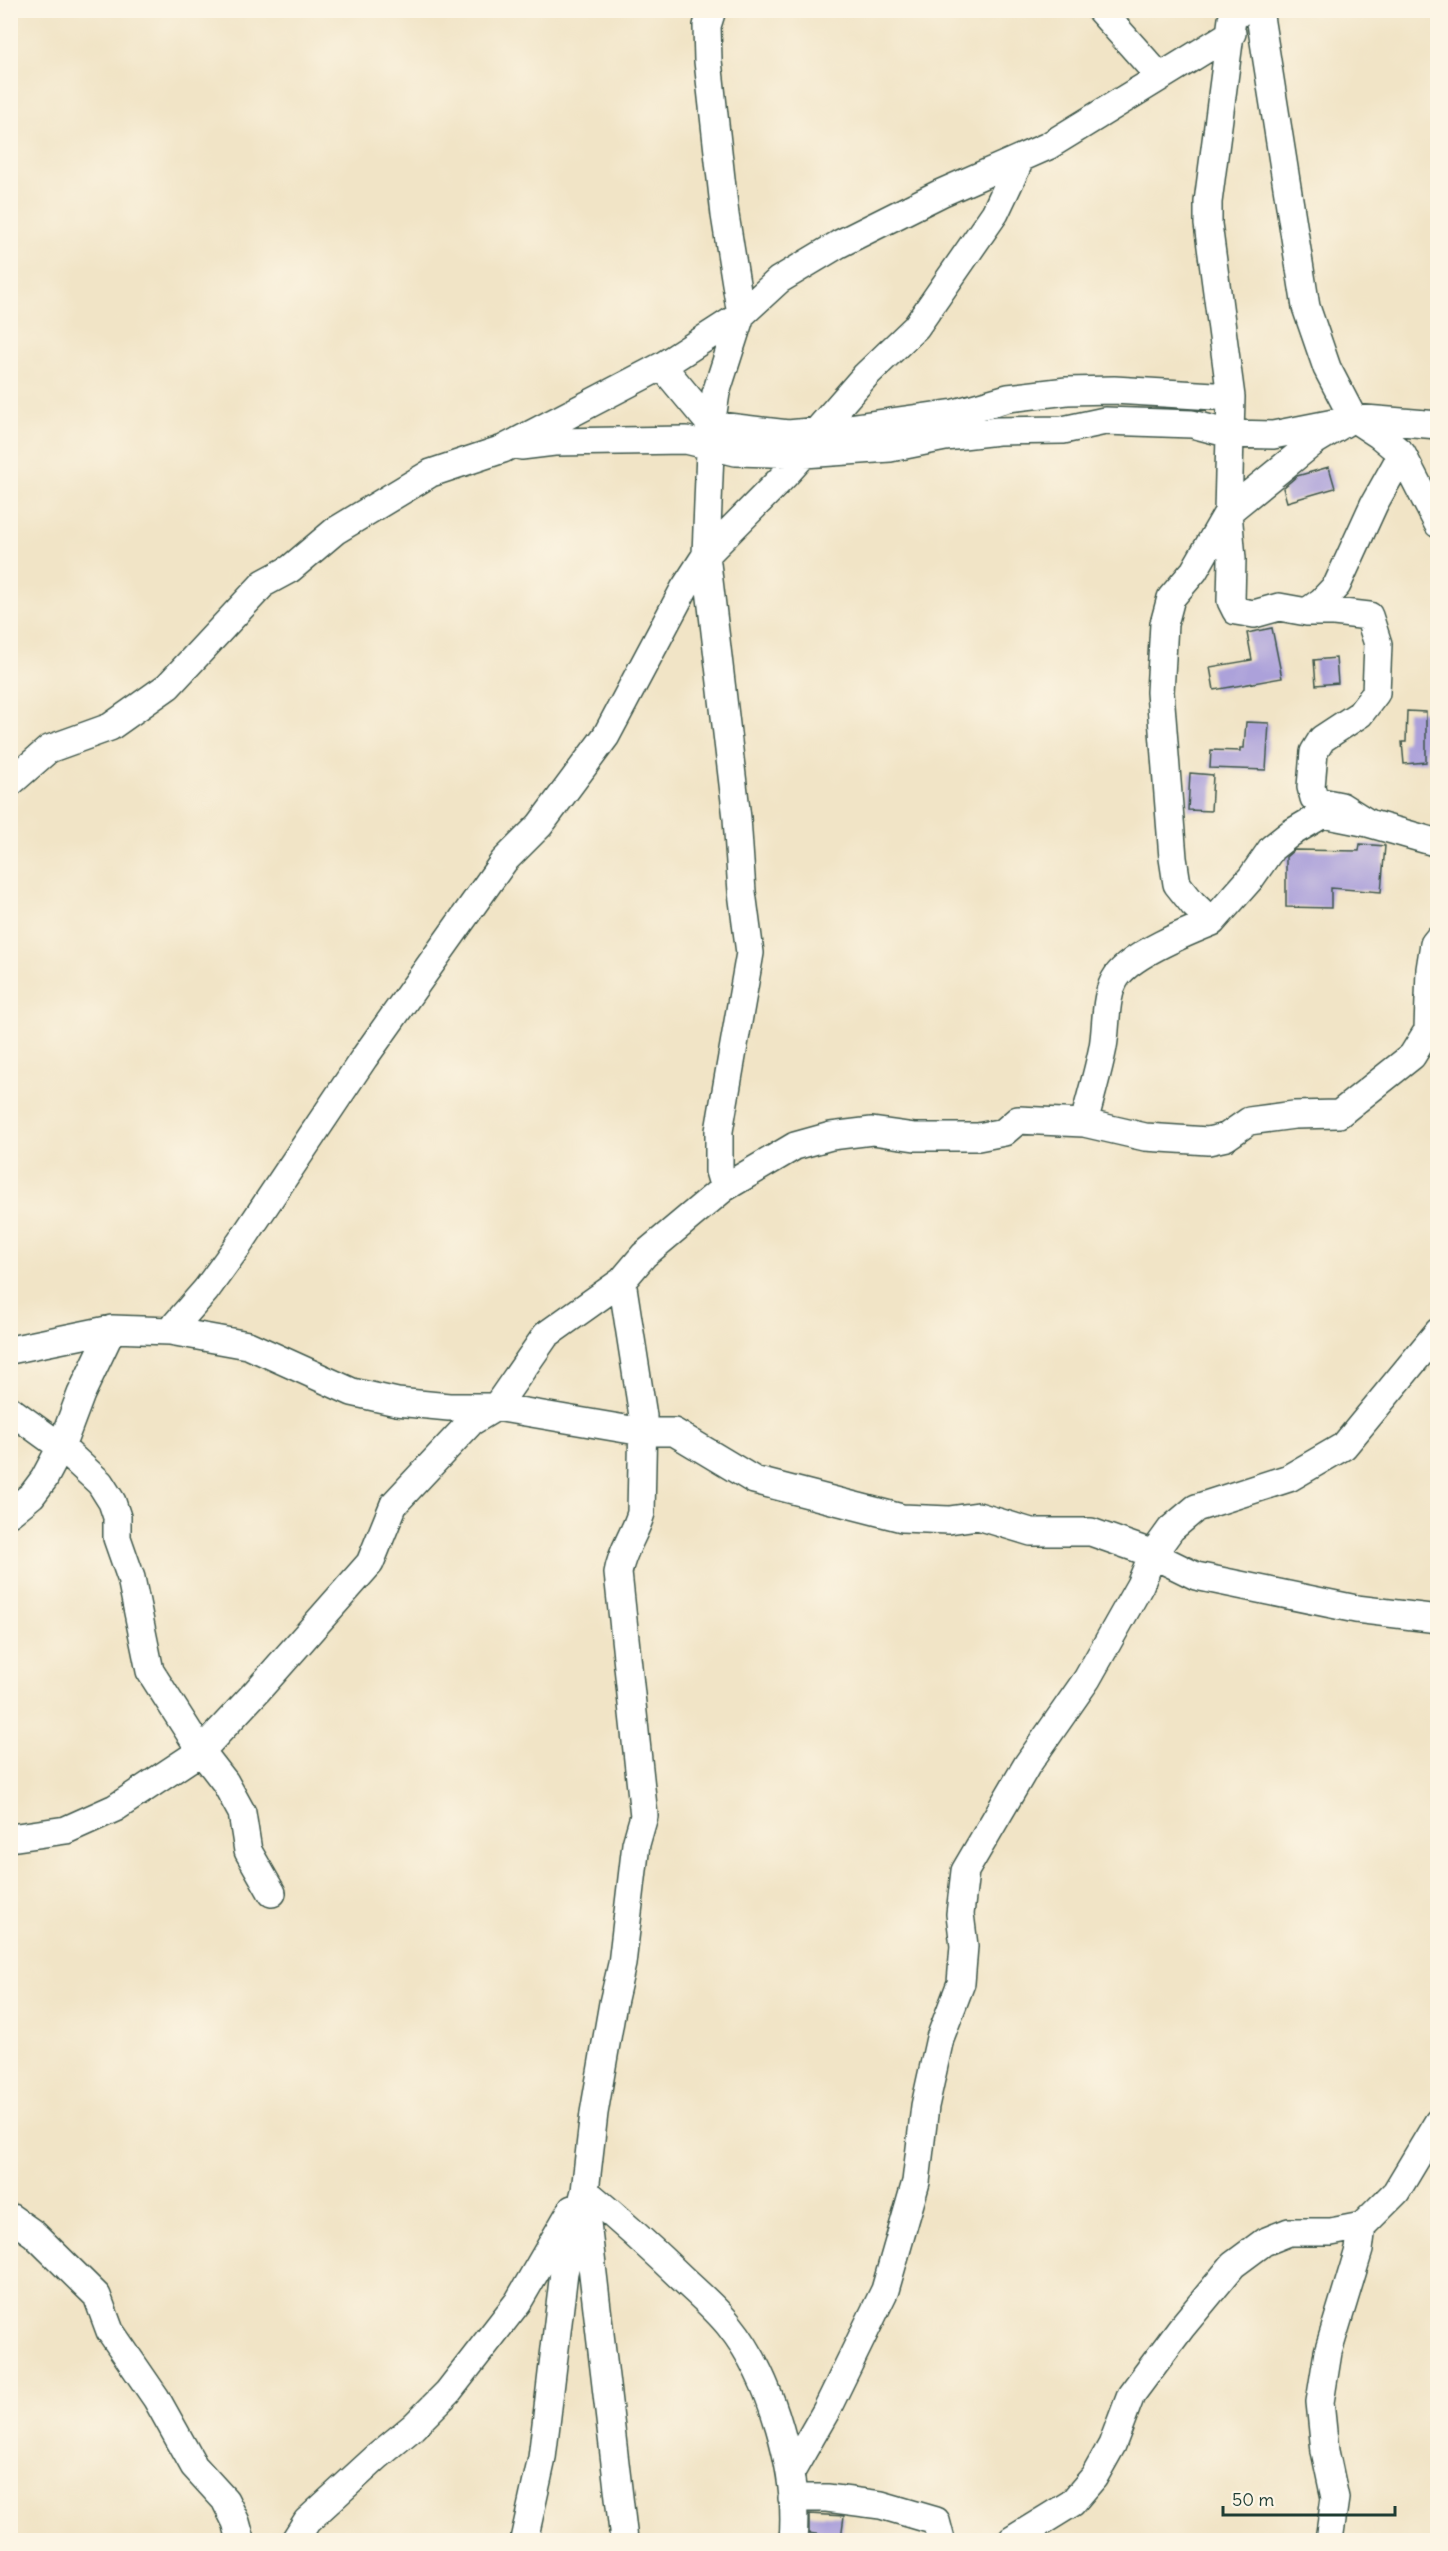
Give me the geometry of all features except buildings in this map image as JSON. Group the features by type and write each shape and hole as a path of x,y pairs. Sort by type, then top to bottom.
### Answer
{"street":[{"path":"712,10 707,27 708,61 725,215 741,315 716,393 711,436 706,555 737,818 742,892 750,953 720,1131 719,1171 724,1188"},
{"path":"1100,10 1160,77"},
{"path":"1259,10 1306,307 1327,368 1353,418 1402,454 1437,524"},
{"path":"10,783 49,749 110,727 168,686 264,583 290,569 335,531 431,473 503,448 662,366 741,315 779,280 839,244 941,193 1048,146 1160,77 1237,22"},
{"path":"1237,22 1208,202 1208,224 1231,397 1228,512 1232,559 1231,601 1236,611 1254,614 1279,607 1307,612 1369,616 1378,644 1376,693 1360,714 1322,739 1314,752 1311,787 1314,798 1321,802 1341,806 1368,823"},
{"path":"170,1331 206,1290 226,1262 364,1058 504,861 540,825 606,736 684,589 706,555 810,442 866,375 916,327 995,213 1021,158"},
{"path":"662,366 711,436 736,452 810,442 955,413 1008,399 1067,391 1114,390 1231,397"},
{"path":"1212,922 1177,884 1170,832 1160,692 1164,624 1171,598 1194,571 1228,512 1315,441 1353,418"},
{"path":"810,442 890,448 945,437 998,431 1063,429 1105,421 1192,424 1230,434 1273,435 1353,418 1437,425"},
{"path":"503,448 554,442 686,440 711,436"},
{"path":"1307,612 1322,601 1337,585 1374,504 1402,454"},
{"path":"1084,1123 1103,1048 1112,985 1118,974 1143,956 1180,935 1212,922 1251,878 1272,848 1291,833 1323,814 1368,823 1437,843"},
{"path":"10,1838 66,1830 76,1826 115,1808 201,1751 265,1683 369,1563 394,1504 471,1422 496,1407 546,1335 622,1281 644,1255 724,1188 795,1146 849,1133 872,1131 915,1137 978,1137 1004,1132 1018,1120 1084,1123 1145,1137 1208,1141 1226,1137 1249,1120 1294,1115 1339,1114 1412,1056 1432,1029 1430,969 1437,939"},
{"path":"524,2541 542,2458 564,2272 585,2191 594,2113 622,1964 636,1844 644,1816 618,1573 621,1556 639,1523 641,1513 643,1432 639,1384 622,1281"},
{"path":"10,1513 32,1495 44,1479 61,1447 81,1394 112,1329"},
{"path":"10,1350 112,1329 170,1331 248,1345 352,1392 397,1402 496,1407 643,1432 674,1432 754,1480 902,1518 949,1520 978,1516 1031,1532 1091,1532 1153,1554 1196,1576 1356,1609 1437,1619"},
{"path":"791,2485 885,2290 916,2182 925,2106 940,2038 962,1983 964,1946 960,1914 965,1871 1027,1765 1087,1679 1140,1584 1153,1554 1171,1529 1196,1508 1289,1478 1344,1446 1437,1332"},
{"path":"10,1410 61,1447 100,1483 112,1502 117,1517 117,1538 131,1578 150,1671 201,1751 225,1782 242,1813 248,1851 272,1893"},
{"path":"1012,2541 1072,2503 1094,2477 1112,2445 1131,2395 1181,2328 1233,2265 1264,2242 1289,2232 1331,2232 1362,2226 1396,2192 1437,2122"},
{"path":"585,2191 639,2235 729,2325 754,2362 775,2415 791,2485 793,2541"},
{"path":"295,2541 307,2521 413,2427 448,2392 518,2302 548,2246 585,2191"},
{"path":"585,2191 588,2240 624,2541"},
{"path":"10,2217 34,2234 97,2296 110,2331 156,2398 194,2466 225,2500 236,2522 241,2541"},
{"path":"1329,2541 1335,2498 1325,2451 1320,2402 1328,2352 1359,2250 1362,2226"},
{"path":"791,2485 827,2498 881,2505 936,2522 941,2541"}]}
